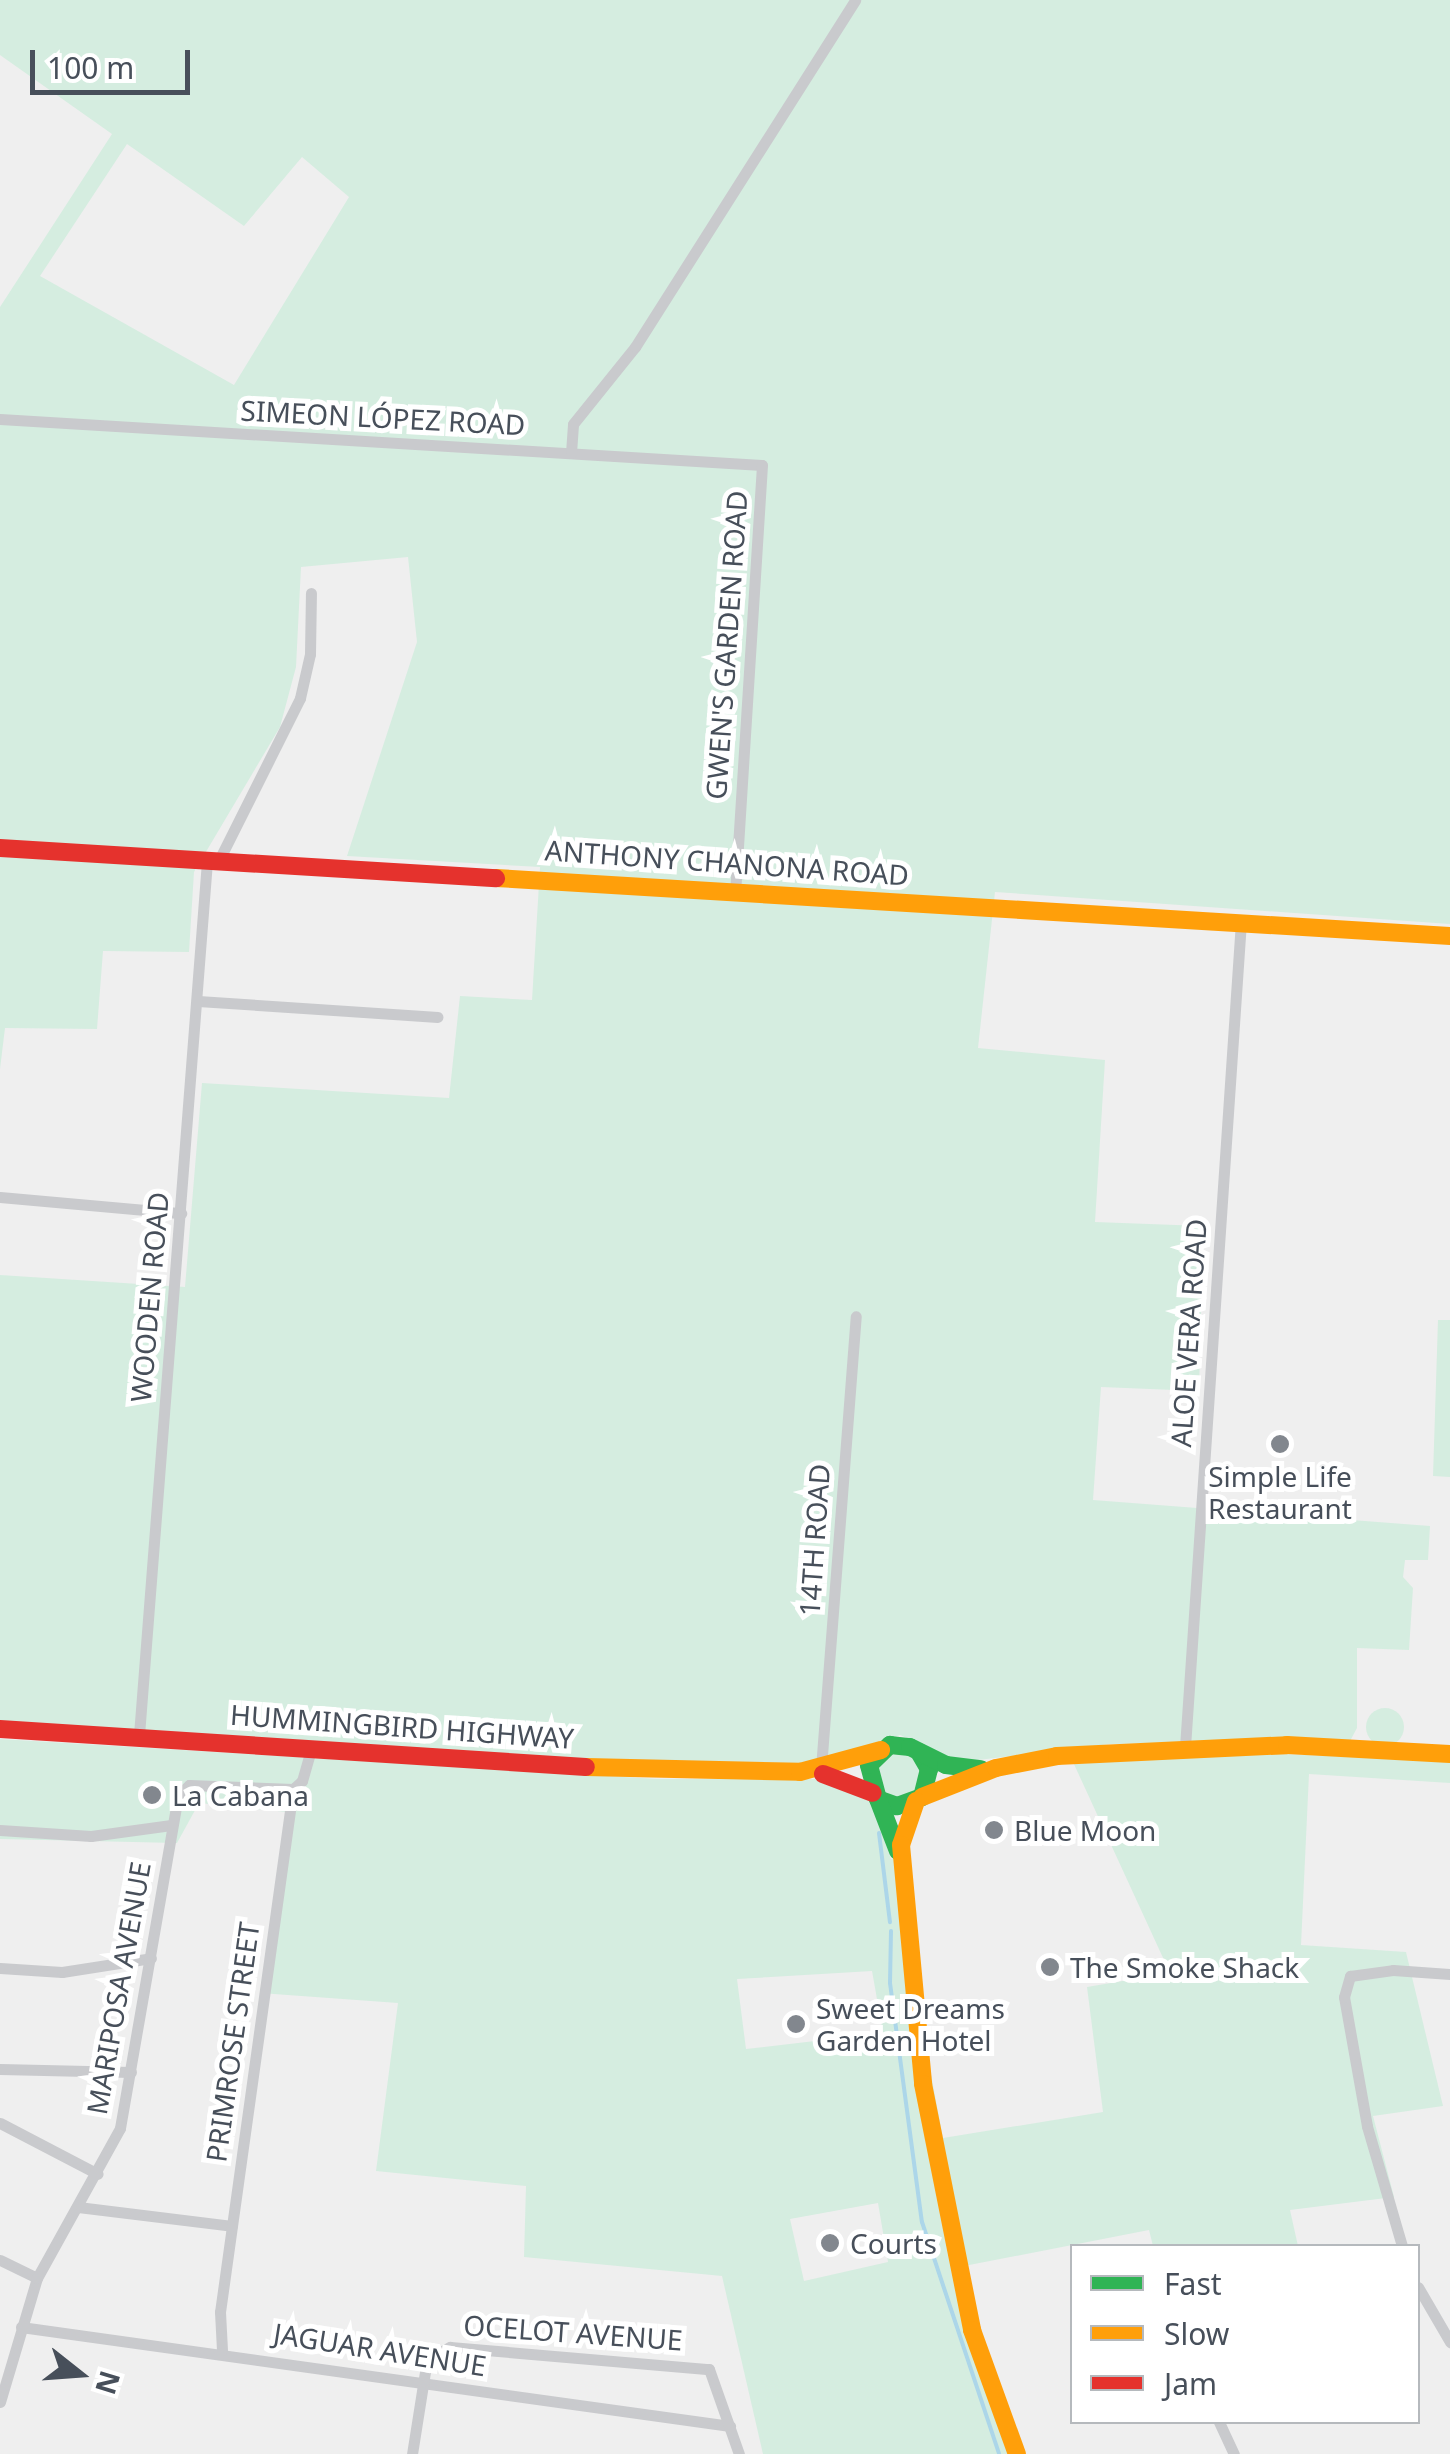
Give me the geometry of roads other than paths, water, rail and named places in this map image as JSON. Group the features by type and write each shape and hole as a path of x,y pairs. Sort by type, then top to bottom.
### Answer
{"main road":[{"name":"ANTHONY CHANONA ROAD","path":"0,848 1450,936"},
{"name":"HUMMINGBIRD HIGHWAY","path":"0,1729 312,1746 681,1774 800,1772 842,1776 876,1796"},
{"path":"902,1866 869,1765 881,1750 900,1744 958,1768 996,1768"},
{"path":"876,1796 897,1806 996,1768 1057,1756 1287,1745 1450,1754"},
{"name":"HUMMINGBIRD HIGHWAY","path":"800,1772 881,1750"},
{"path":"919,1752 929,1769 902,1830 902,1866 922,2084 954,2256 986,2377 1016,2454"}],"street":[{"path":"572,453 573,424 635,347 855,0"},
{"name":"SIMEON LÓPEZ ROAD","path":"0,419 762,465"},
{"name":"GWEN'S GARDEN ROAD","path":"735,890 762,465"},
{"path":"212,862 300,698 310,654 311,593"},
{"name":"WOODEN ROAD","path":"139,1736 212,862"},
{"name":"ALOE VERA ROAD","path":"1185,1748 1241,922"},
{"path":"198,1001 437,1017"},
{"path":"0,1197 181,1212"},
{"name":"14TH ROAD","path":"822,1768 856,1316"},
{"name":"PRIMROSE STREET","path":"222,2350 232,2226 292,1789 302,1781 312,1746"},
{"name":"MARIPOSA AVENUE","path":"0,2402 3,2378 37,2278 98,2174 120,2128 178,1795 189,1785 292,1789"},
{"path":"0,1830 92,1836 171,1825"},
{"path":"0,1968 62,1972 151,1958"},
{"path":"1401,2244 1368,2126 1344,1997 1350,1976 1450,1974"},
{"path":"0,2069 131,2072"},
{"path":"0,2123 98,2174"},
{"path":"78,2206 232,2226"},
{"path":"0,2260 37,2278"},
{"path":"1420,2290 1450,2342"},
{"name":"JAGUAR AVENUE","path":"21,2327 222,2350 730,2426"},
{"name":"OCELOT AVENUE","path":"421,2381 427,2359 450,2347 700,2366 716,2376 738,2454"},
{"path":"412,2454 421,2381"},
{"path":"1220,2424 1234,2454"}],"waterway":[{"path":"879,1833 890,1922"},
{"path":"891,1931 890,1983 922,2222 999,2454"}],"place":[{"name":"Simple Life Restaurant","path":"1280,1444"},
{"name":"La Cabana","path":"152,1795"},
{"name":"Blue Moon","path":"994,1830"},
{"name":"The Smoke Shack","path":"1050,1967"},
{"name":"Sweet Dreams Garden Hotel","path":"796,2024"},
{"name":"Courts","path":"830,2243"}]}
